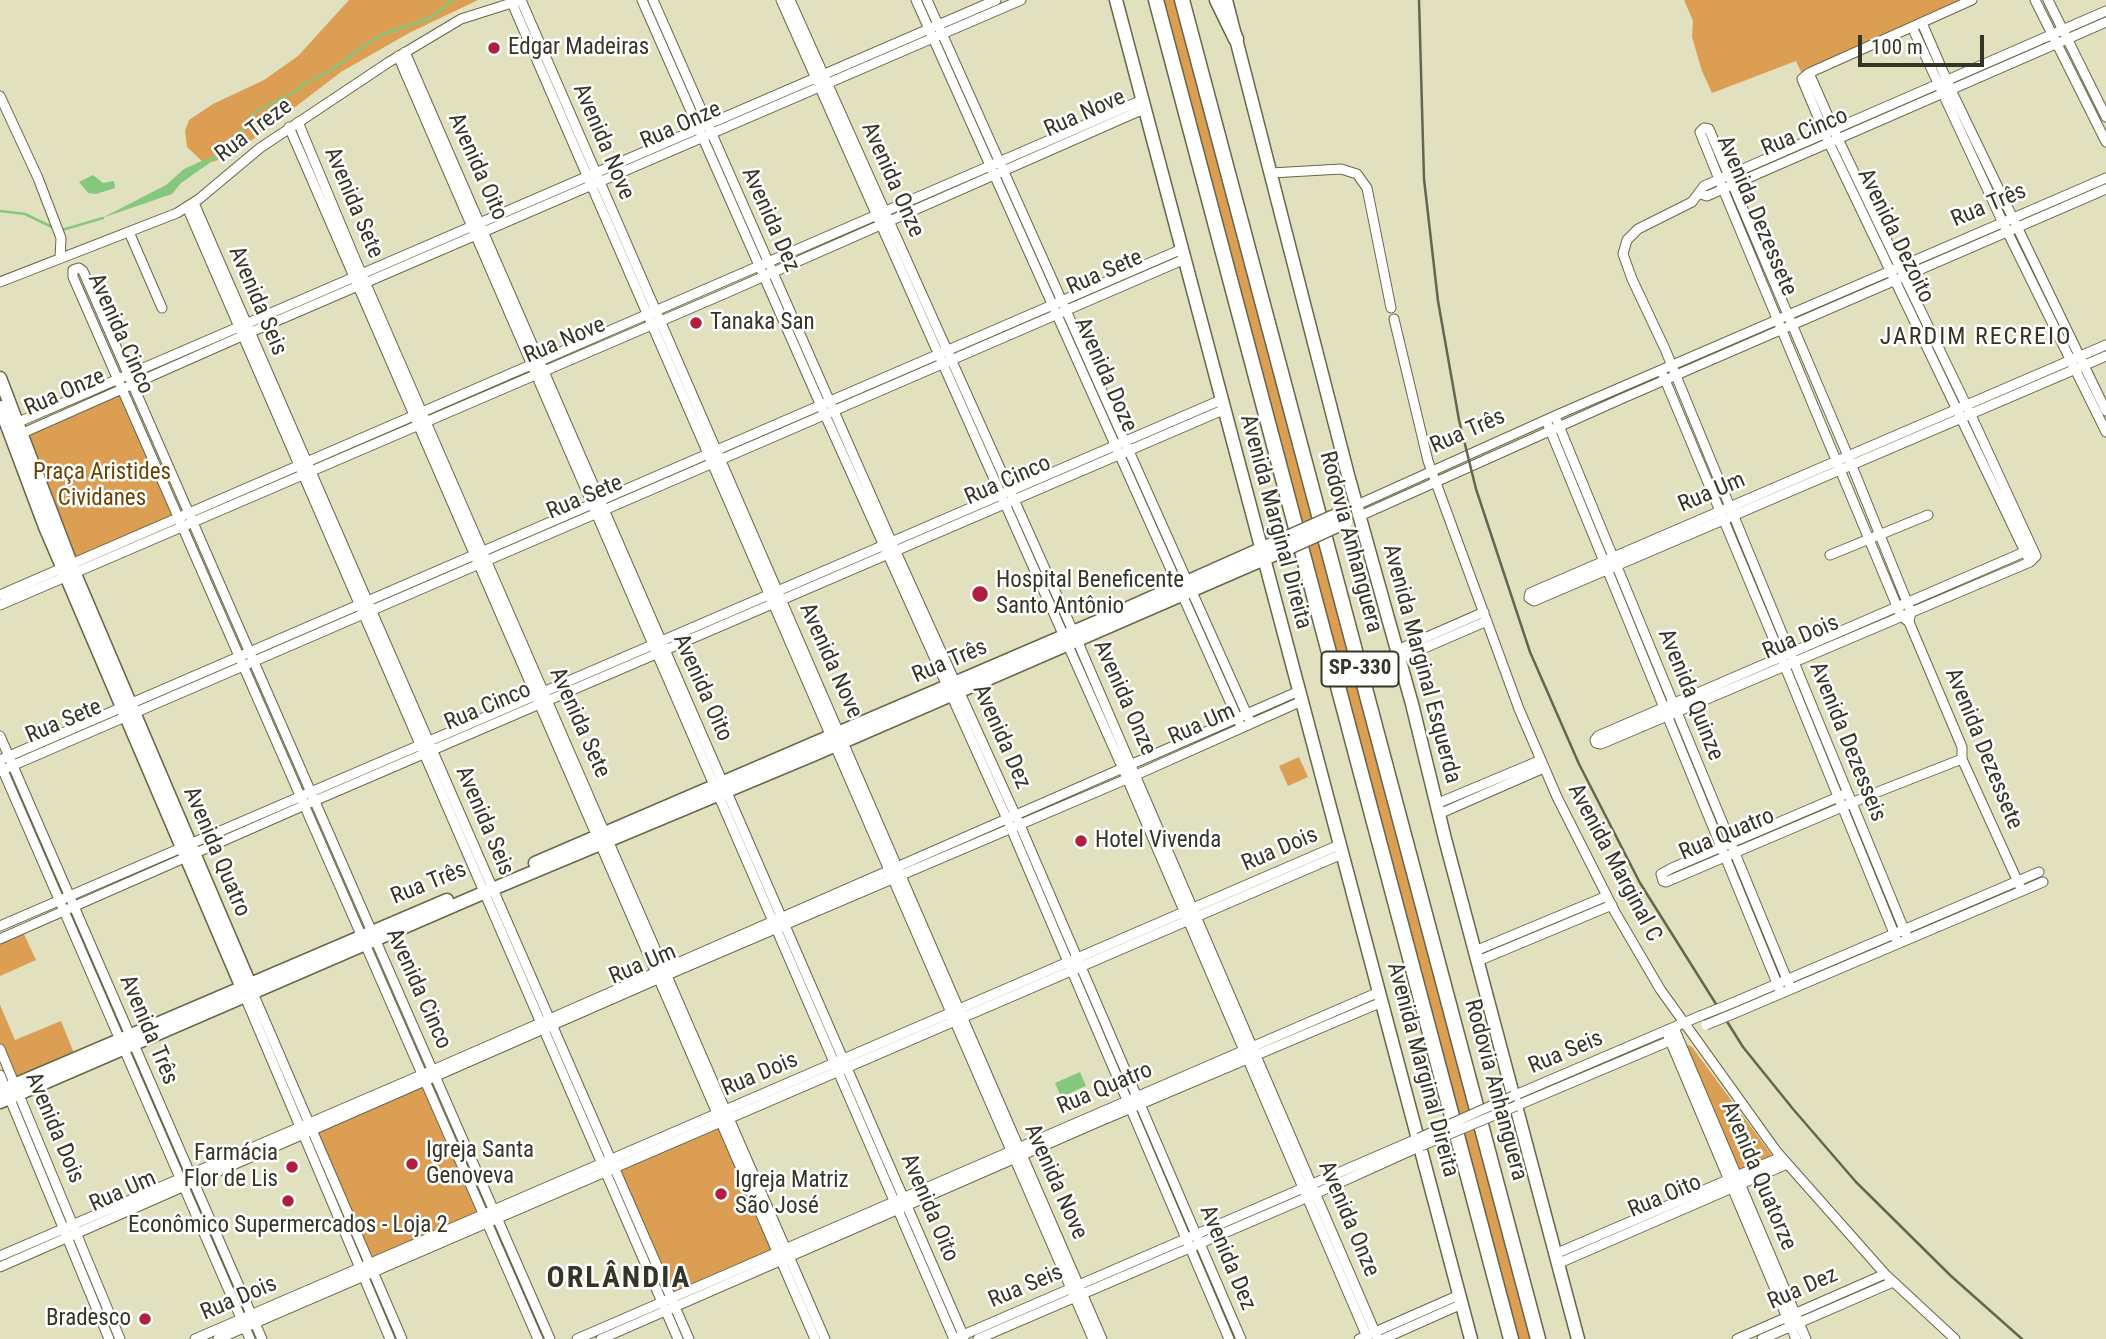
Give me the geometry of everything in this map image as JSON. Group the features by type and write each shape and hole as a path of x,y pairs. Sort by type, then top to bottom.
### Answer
{"highway":[{"name":"Rodovia Anhanguera","path":"1156,0 1511,1339"},
{"name":"Rodovia Anhanguera","path":"1182,0 1538,1339"},
{"path":"1217,0 1236,39"}],"main road":[{"name":"Avenida Marginal Direita","path":"1116,0 1471,1339"},
{"name":"Avenida Marginal Esquerda","path":"1226,0 1578,1339"},
{"name":"Avenida Quatro","path":"1,384 14,430 69,571 247,990"},
{"name":"Avenida Quatro","path":"0,407 14,430"},
{"name":"Rua Três","path":"8,1093 838,739 1262,555 1358,510"}],"street":[{"name":"Avenida Dez","path":"642,0 707,136 763,264 833,406 890,549"},
{"name":"Avenida Dez","path":"653,0 702,126"},
{"name":"Avenida Onze","path":"781,0 793,18 1071,638 1372,1337"},
{"name":"Avenida Onze","path":"790,0 793,18"},
{"name":"Avenida Doze","path":"916,0 936,31"},
{"name":"Avenida Doze","path":"927,0 936,31 1247,726"},
{"name":"Rua Onze","path":"936,31 996,0"},
{"name":"Rua Onze","path":"14,430 119,379 131,379 359,280 475,224 702,126 821,80 936,31 1021,0"},
{"path":"1972,0 1912,27 1945,87 2077,363 2106,432"},
{"path":"2035,0 2106,142"},
{"path":"2048,0 2106,117"},
{"name":"Rua Treze","path":"1,280 129,232 190,205 260,148 402,54 461,19 516,1"},
{"name":"Avenida Nove","path":"516,1 1016,1153 1077,1291 1102,1339"},
{"name":"Rua Cinco","path":"1672,371 1623,254 1627,240 1638,229 1692,202 1704,186 1726,183 1945,87 2056,44 2065,34 2106,11"},
{"name":"Rua Cinco","path":"1945,87 2052,34 2065,34 2106,22"},
{"path":"1922,23 1945,87"},
{"name":"Avenida Dezoito","path":"1912,27 1806,75 1831,137 2031,551 2030,562"},
{"name":"Avenida Oito","path":"402,54 840,1066 961,1338"},
{"name":"Rua Onze","path":"359,280 480,234 707,136 821,80"},
{"path":"0,96 38,178 61,238 60,258"},
{"name":"Rua Nove","path":"538,368 651,313 763,264 882,218 1143,105"},
{"name":"Avenida Sete","path":"293,125 783,1254 825,1339"},
{"name":"Avenida Dezessete","path":"1726,183 1709,129 1704,128 1700,132 1726,183 1783,317 1839,464 1874,537 1962,747 1962,759 2015,888"},
{"path":"1271,173 1341,169 1357,174 1367,188 1391,308"},
{"name":"Rua Três","path":"2056,206 2106,178"},
{"name":"Rua Três","path":"1358,510 1550,418 1661,370 1672,371 1787,327 2010,225 2106,189"},
{"name":"Avenida Seis","path":"190,205 487,888 551,1022 689,1339"},
{"name":"Rua Nove","path":"0,605 69,571 365,442 538,368 656,323 768,274 882,218"},
{"path":"129,232 162,308"},
{"name":"Rua Sete","path":"4,764 1183,254"},
{"name":"Avenida Cinco","path":"308,799 242,661 181,523 73,277 75,269 83,271 192,519 308,799 490,1216 538,1339"},
{"name":"Avenida Dez","path":"768,274 823,411 890,549 1016,827 1193,1241 1230,1339"},
{"name":"Rua Três","path":"1433,476 1555,428 1665,380 1672,371 1783,317 1898,274"},
{"name":"Avenida Marginal C","path":"1394,318 1433,476 1485,617 1543,764 1609,900 1660,989 1674,1032"},
{"name":"Avenida Dezessete","path":"1787,327 1849,460 1874,537"},
{"name":"Rua Um","path":"1610,563 1534,601 1529,598 1530,593 1610,563 1965,413 2077,363 2106,345"},
{"name":"Rua Um","path":"2077,363 2106,356"},
{"path":"2077,363 2106,411"},
{"name":"Avenida Dezesseis","path":"1661,370 1726,513"},
{"name":"Avenida Dezesseis","path":"1672,371 1726,513 1847,793 1847,805 1896,939"},
{"name":"Rua Onze","path":"14,430 123,388 131,379"},
{"name":"Rua Cinco","path":"426,748 545,703 778,603 890,549 1222,405"},
{"name":"Avenida Quinze","path":"1550,418 1728,850 1789,984"},
{"path":"1830,555 1928,514"},
{"name":"Rua Cinco","path":"0,939 188,851 426,748 540,693 774,593 890,549"},
{"name":"Rua Dois","path":"1905,612 2031,551"},
{"name":"Rua Dois","path":"1670,710 1598,736 1595,742 1601,744 1670,710 1787,659 2030,562"},
{"name":"Rua Nove","path":"0,595 69,571"},
{"path":"218,607 228,603"},
{"path":"1398,654 1485,617"},
{"path":"708,622 712,631"},
{"name":"Avenida Dezesseis","path":"1787,659 1838,797 1847,805 1906,935"},
{"path":"582,676 586,685"},
{"name":"Rua Um","path":"0,1256 75,1230 895,873 1011,817 1242,716 1300,696"},
{"name":"Rua Um","path":"895,873 1016,827 1132,777 1247,726 1300,696"},
{"name":"Avenida Três","path":"0,736 4,764 63,911 127,1042"},
{"name":"Rua Quatro","path":"1674,873 1962,759"},
{"name":"Avenida Três","path":"4,764 74,906 127,1042 187,1180 262,1339"},
{"path":"1437,809 1543,764"},
{"name":"Rua Quatro","path":"1728,850 1847,793"},
{"name":"Rua Dois","path":"195,1339 253,1319 1340,850"},
{"name":"Avenida Quinze","path":"1728,850 1779,989"},
{"name":"Rua Cinco","path":"0,926 69,896 188,851"},
{"name":"Rua Seis","path":"1674,1032 1689,1032 1706,1026 1789,984 2041,877"},
{"name":"Avenida Seis","path":"487,888 541,1026 678,1339"},
{"path":"1476,956 1609,900"},
{"name":"Rua Seis","path":"961,1338 1310,1191 1674,1032 1700,1016 1779,989"},
{"name":"Avenida Quatro","path":"247,990 311,1126 402,1339"},
{"name":"Avenida Quatro","path":"247,990 301,1131 390,1339"},
{"name":"Rua Quatro","path":"601,1339 673,1302 1381,997"},
{"name":"Avenida Quatorze","path":"1674,1032 1793,1320 1806,1339"},
{"path":"1689,1032 1784,1161 1885,1274 1955,1339"},
{"name":"Avenida Dois","path":"0,1049 8,1093 75,1230 120,1339"},
{"name":"Avenida Dois","path":"0,1075 109,1339"},
{"name":"Rua Oito","path":"1556,1259 1784,1161"},
{"name":"Avenida Três","path":"187,1180 250,1339"},
{"name":"Avenida Cinco","path":"490,1216 550,1339"},
{"name":"Rua Um","path":"0,1267 65,1234"},
{"name":"Avenida Dez","path":"1193,1241 1241,1339"},
{"name":"Avenida Sete","path":"783,1254 815,1339"},
{"name":"Rua Dez","path":"1762,1339 1793,1320 1885,1274"},
{"name":"Rua Dez","path":"1737,1339 1893,1282"},
{"name":"Avenida Nove","path":"1077,1291 1093,1339"},
{"name":"Rua Seis","path":"978,1339 1077,1291"},
{"path":"1372,1337 1460,1300"},
{"name":"Rua Quatro","path":"577,1339 664,1307"},
{"name":"Avenida Quatorze","path":"1793,1320 1796,1339"},
{"name":"Rua Dois","path":"218,1339 243,1323"}],"green space":[{"path":"349,0 478,0 409,33 341,72 231,156 205,164 187,147 185,131 189,120 213,104 264,80 298,56"},
{"path":"1161,0 1177,0 1533,1339 1517,1339"},
{"path":"1684,0 1972,0 1803,76 1796,61 1712,93 1702,71 1692,37 1693,21"},
{"name":"Praça Aristides Cividanes","path":"123,388 179,519 71,565 21,434"},
{"path":"1299,757 1308,777 1288,786 1279,766"},
{"path":"22,930 36,960 0,976 0,939"},
{"path":"0,1005 15,1040 61,1021 76,1058 14,1085 0,1049"},
{"path":"1689,1045 1773,1157 1738,1172 1686,1046"},
{"path":"426,1082 484,1214 370,1263 313,1130"},
{"path":"721,1122 777,1251 671,1298 615,1168"}],"shaded area":[{"path":"236,139 218,157 181,183 172,194 102,218 166,185 184,169 217,154"},
{"path":"93,175 103,183 114,181 115,188 96,194 88,193 79,182"},
{"path":"1080,1072 1086,1086 1061,1097 1055,1083"}],"waterway":[{"path":"235,141 254,113 260,109 331,70 371,41 430,18 453,0"},
{"path":"0,211 25,214 56,229"},
{"path":"62,230 103,218"}],"railway":[{"path":"1419,0 1424,179 1438,301 1459,420 1476,489 1530,652 1579,764 1640,883 1743,1047 1856,1182 1951,1276 2022,1339"}],"place":[{"name":"Edgar Madeiras","path":"494,48"},
{"name":"Tanaka San","path":"696,323"},
{"name":"Hospital Beneficente Santo Antônio","path":"980,594"},
{"name":"Hotel Vivenda","path":"1081,841"},
{"name":"Igreja Santa Genoveva","path":"412,1164"},
{"name":"Farmácia Flor de Lis","path":"292,1167"},
{"name":"Igreja Matriz São José","path":"721,1194"},
{"name":"Econômico Supermercados - Loja 2","path":"288,1201"},
{"name":"Bradesco","path":"145,1319"}],"district":[{"name":"JARDIM RECREIO","path":"1976,338"},
{"name":"ORLÂNDIA","path":"619,1279"}]}
